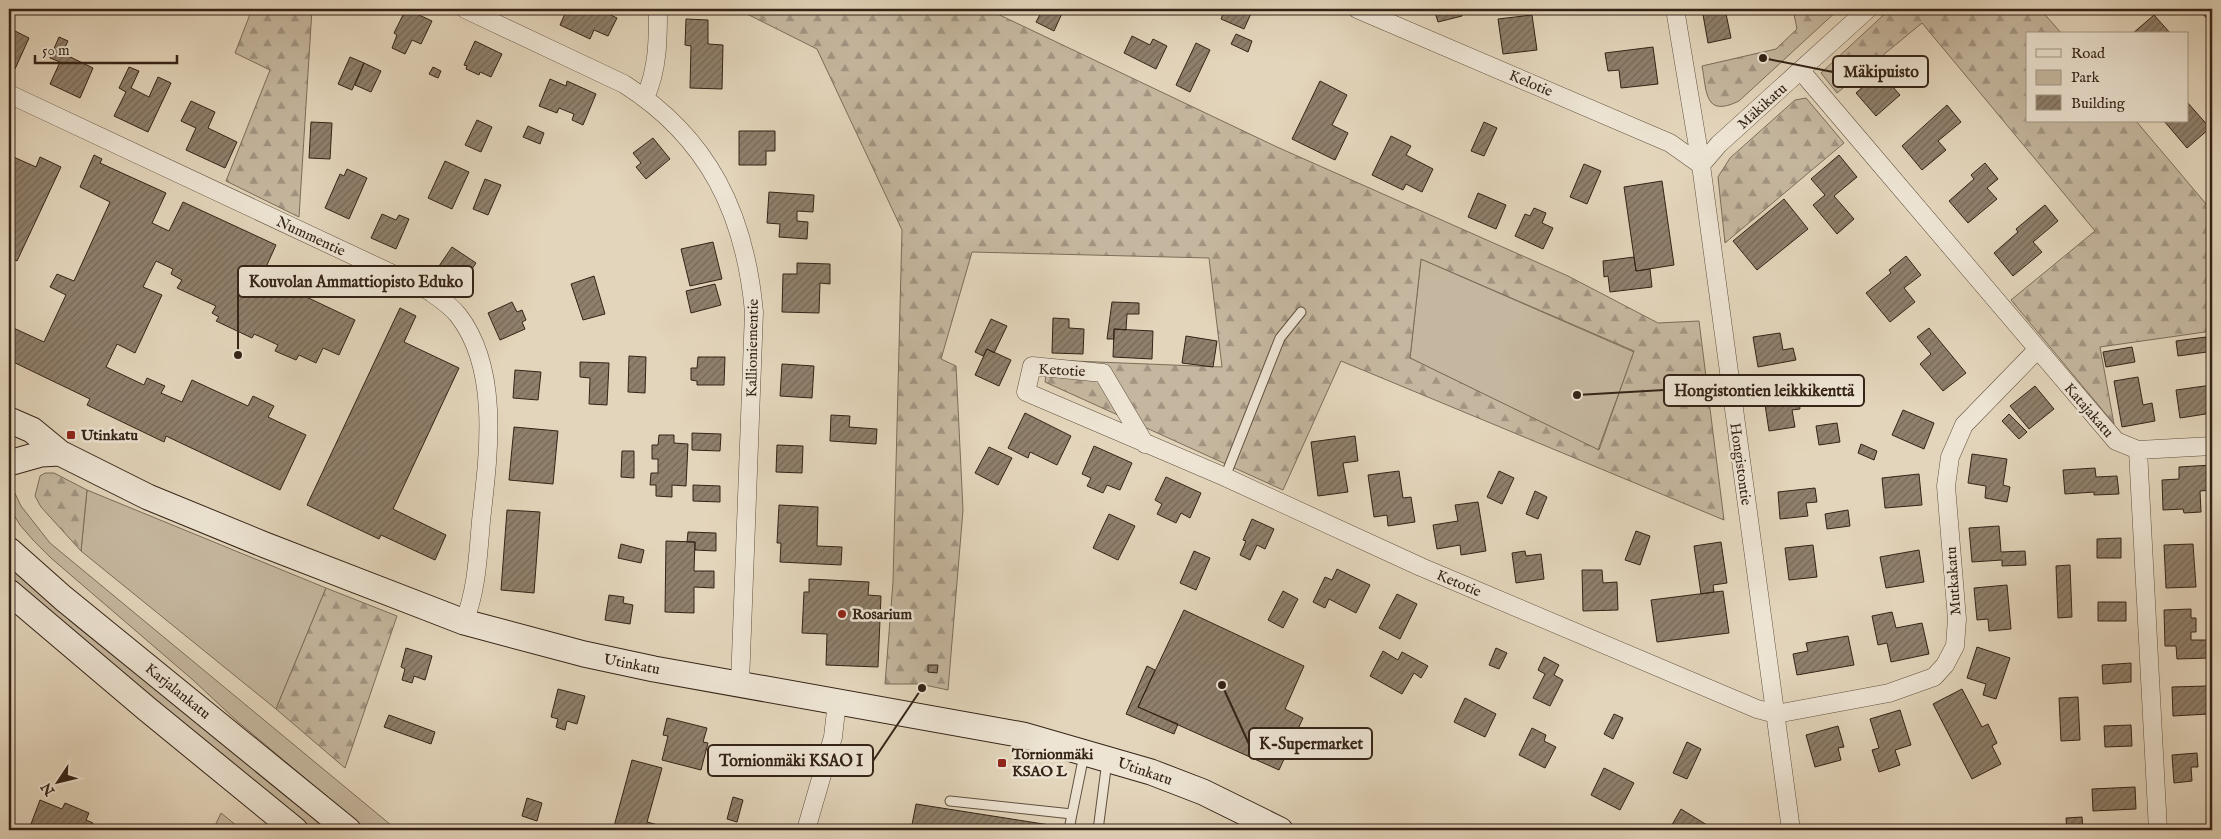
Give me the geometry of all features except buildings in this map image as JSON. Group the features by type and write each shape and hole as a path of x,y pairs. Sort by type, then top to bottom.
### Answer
{"street":[{"name":"Kallioniementie","path":"464,9 624,84 645,98 667,116 706,161 721,188 737,225 748,260 754,312 740,683"},
{"path":"645,98 654,79 658,49 658,9"},
{"name":"Kelotie","path":"1357,9 1670,143 1701,165"},
{"name":"Hongistontie","path":"1674,9 1701,165 1792,830"},
{"name":"Mäkikatu","path":"1701,165 1719,144 1802,71 1868,9"},
{"name":"Katajakatu","path":"1802,71 2116,441 2138,450"},
{"name":"Nummentie","path":"9,94 429,291 458,316 476,348 482,366 488,411 489,442 473,597 464,622"},
{"name":"Mutkakatu","path":"1776,714 1889,693 1934,677 1945,665 1954,646 1957,619 1946,486 1950,457 1964,425 2037,350"},
{"name":"Ketotie","path":"1145,444 1103,373 1032,366 1026,392 1145,444 1225,477 1421,567 1757,709 1776,714"},
{"name":"Utinkatu","path":"9,420 32,430 60,453 148,497 264,546 464,622 584,654 1023,735 1097,755 1203,792 1280,830"},
{"path":"2158,830 2138,450 2212,446"},
{"path":"9,463 41,454 60,453"},
{"name":"Karjalankatu","path":"10,549 63,598 348,830"},
{"path":"9,592 147,709 295,830"},
{"path":"806,830 833,737 837,702"}],"lane":[{"path":"1225,477 1280,338 1301,312"},
{"path":"1069,830 1072,814 1097,755"},
{"path":"1097,755 1098,830"},
{"path":"950,801 1072,814"}],"green space":[{"path":"252,9 312,9 299,217 226,181 270,70 235,53"},
{"path":"737,9 987,9 1277,147 1568,276 1658,323 1699,321 1724,520 1341,361 1283,490 1045,382 1048,360 1222,367 1209,258 972,252 941,359 956,366 963,510 948,690 920,684 885,684 893,582 902,230 817,49","holes":["1421,259 1634,351 1599,450 1410,358"]},
{"path":"1793,9 1839,9 1739,101 1728,105 1719,106 1713,104 1709,100 1702,66 1776,49 1797,29"},
{"path":"1890,9 2040,9 2060,32 2026,32 2026,122 2137,122 2212,211 2212,331 2100,347 2114,424 2011,300 2095,231 1922,23 1837,93 1821,73"},
{"path":"1806,98 1844,143 1725,243 1718,177 1730,158 1795,100"},
{"path":"1421,259 1634,352 1598,450 1410,358"},
{"path":"45,473 54,473 87,490 81,551 41,507 35,496 40,476"},
{"path":"12,487 21,506 50,543 397,830 367,830 237,721 193,680 51,558 20,525 9,507 9,490"},
{"path":"87,490 326,588 276,709 81,551"},
{"path":"9,566 75,625 330,830 313,830 110,664 9,575"},
{"path":"326,588 397,616 345,768 276,709"},
{"path":"221,813 242,830 213,830"}],"place":[{"name":"Mäkipuisto","path":"1763,58"},
{"name":"Kouvolan Ammattiopisto Eduko","path":"238,355"},
{"name":"Hongistontien leikkikenttä","path":"1577,395"},
{"name":"Utinkatu","path":"71,435"},
{"name":"Rosarium","path":"842,614"},
{"name":"K-Supermarket","path":"1222,685"},
{"name":"Tornionmäki KSAO I","path":"922,688"},
{"name":"Tornionmäki KSAO L","path":"1002,763"}]}
